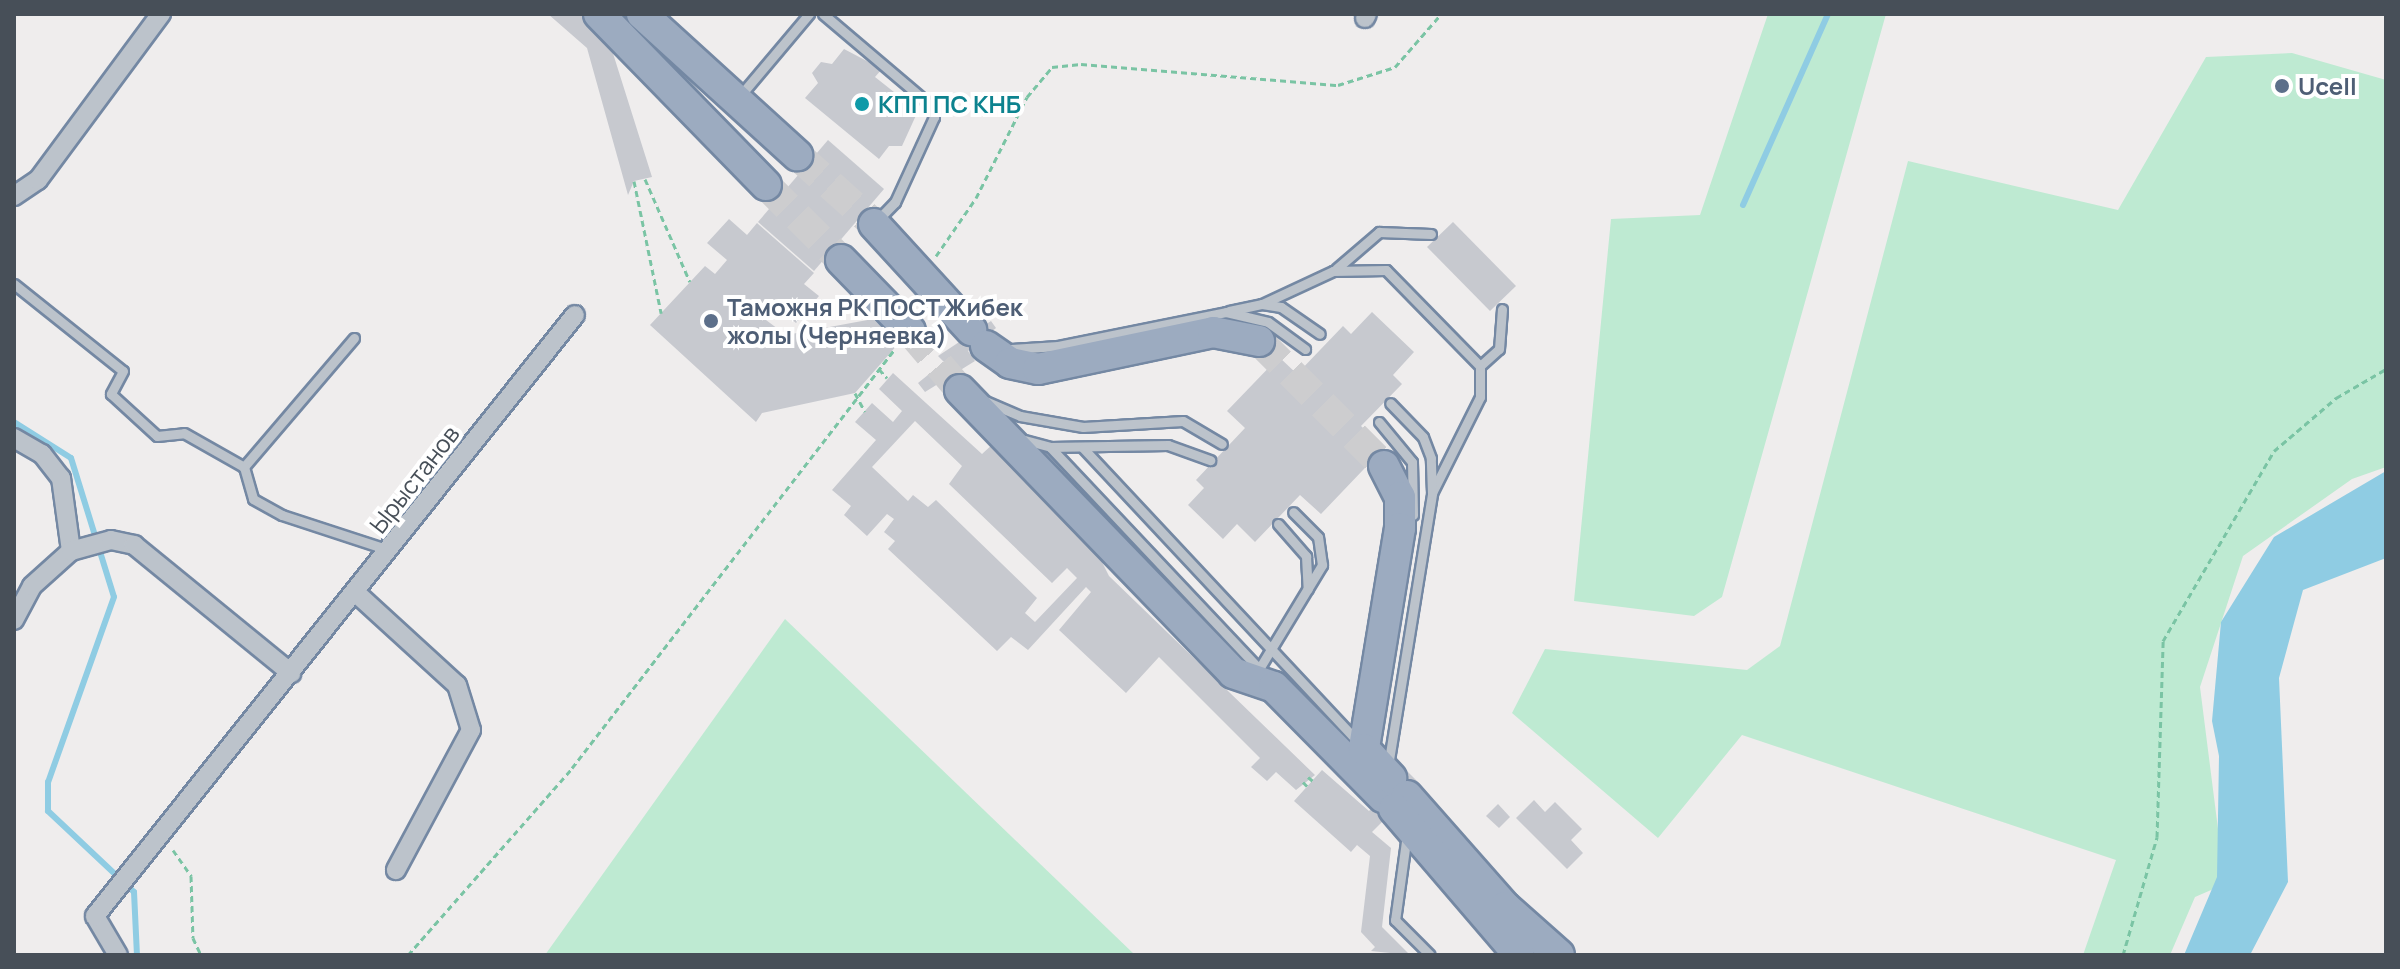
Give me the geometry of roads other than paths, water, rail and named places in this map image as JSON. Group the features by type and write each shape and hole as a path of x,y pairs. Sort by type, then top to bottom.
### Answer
{"highway":[{"path":"599,14 766,185"},
{"path":"642,14 797,155"},
{"path":"874,224 979,338 1010,363 1038,369 1213,332 1259,341"},
{"path":"841,260 910,331"},
{"path":"953,382 1233,673 1267,678 1559,955"},
{"path":"1384,466 1400,497 1364,749 1396,798 1518,955"}],"street":[{"path":"14,196 38,180 161,14"},
{"name":"Ырыстанов","path":"118,955 95,916 575,315"},
{"path":"14,438 42,454 61,478 71,551"},
{"path":"14,620 32,586 71,551 111,540 134,545 291,673"},
{"path":"355,592 457,685 471,730 396,870"}],"lane":[{"path":"736,101 809,14"},
{"path":"823,14 929,104 934,117 895,202 874,224"},
{"path":"979,338 1031,351 1262,304 1333,271 1379,232 1431,234"},
{"path":"1333,271 1386,270 1480,366 1480,397 1432,493"},
{"path":"14,284 123,371 111,394 157,436 184,433 244,467 253,499 389,550"},
{"path":"1262,304 1281,307 1320,334"},
{"path":"1480,366 1499,349 1502,309"},
{"path":"1226,312 1268,322 1305,349"},
{"path":"244,467 354,338"},
{"path":"953,382 1020,416 1083,427 1167,418 1199,427 1222,444"},
{"path":"1390,403 1423,437 1431,458 1432,493 1396,798 1395,920 1430,955"},
{"path":"1379,422 1403,446 1417,488 1400,593 1385,612"},
{"path":"1003,434 1050,447 1168,445 1210,460"},
{"path":"1050,447 1267,678"},
{"path":"1083,448 1273,645 1364,749"},
{"path":"1267,678 1273,645 1307,594 1323,550 1293,512"},
{"path":"1278,524 1306,556 1307,594"}],"water":[{"path":"2386,471 2386,558 2303,590 2279,678 2288,882 2250,955 2184,955 2217,877 2219,756 2212,721 2221,622 2274,537"}],"waterway":[{"path":"1743,205 1828,14"},
{"path":"14,422 71,458 114,597 48,782 48,811 134,892 137,955"}],"tunnel":[{"path":"797,155 874,224"},
{"path":"766,185 841,260"},
{"path":"910,331 960,390"},
{"path":"1259,341 1384,466"}],"place":[{"name":"Ucell","path":"2282,86"},
{"name":"КПП ПС КНБ","path":"862,104"},
{"name":"Таможня РК ПОСТ Жибек жолы (Черняевка)","path":"711,321"}]}
